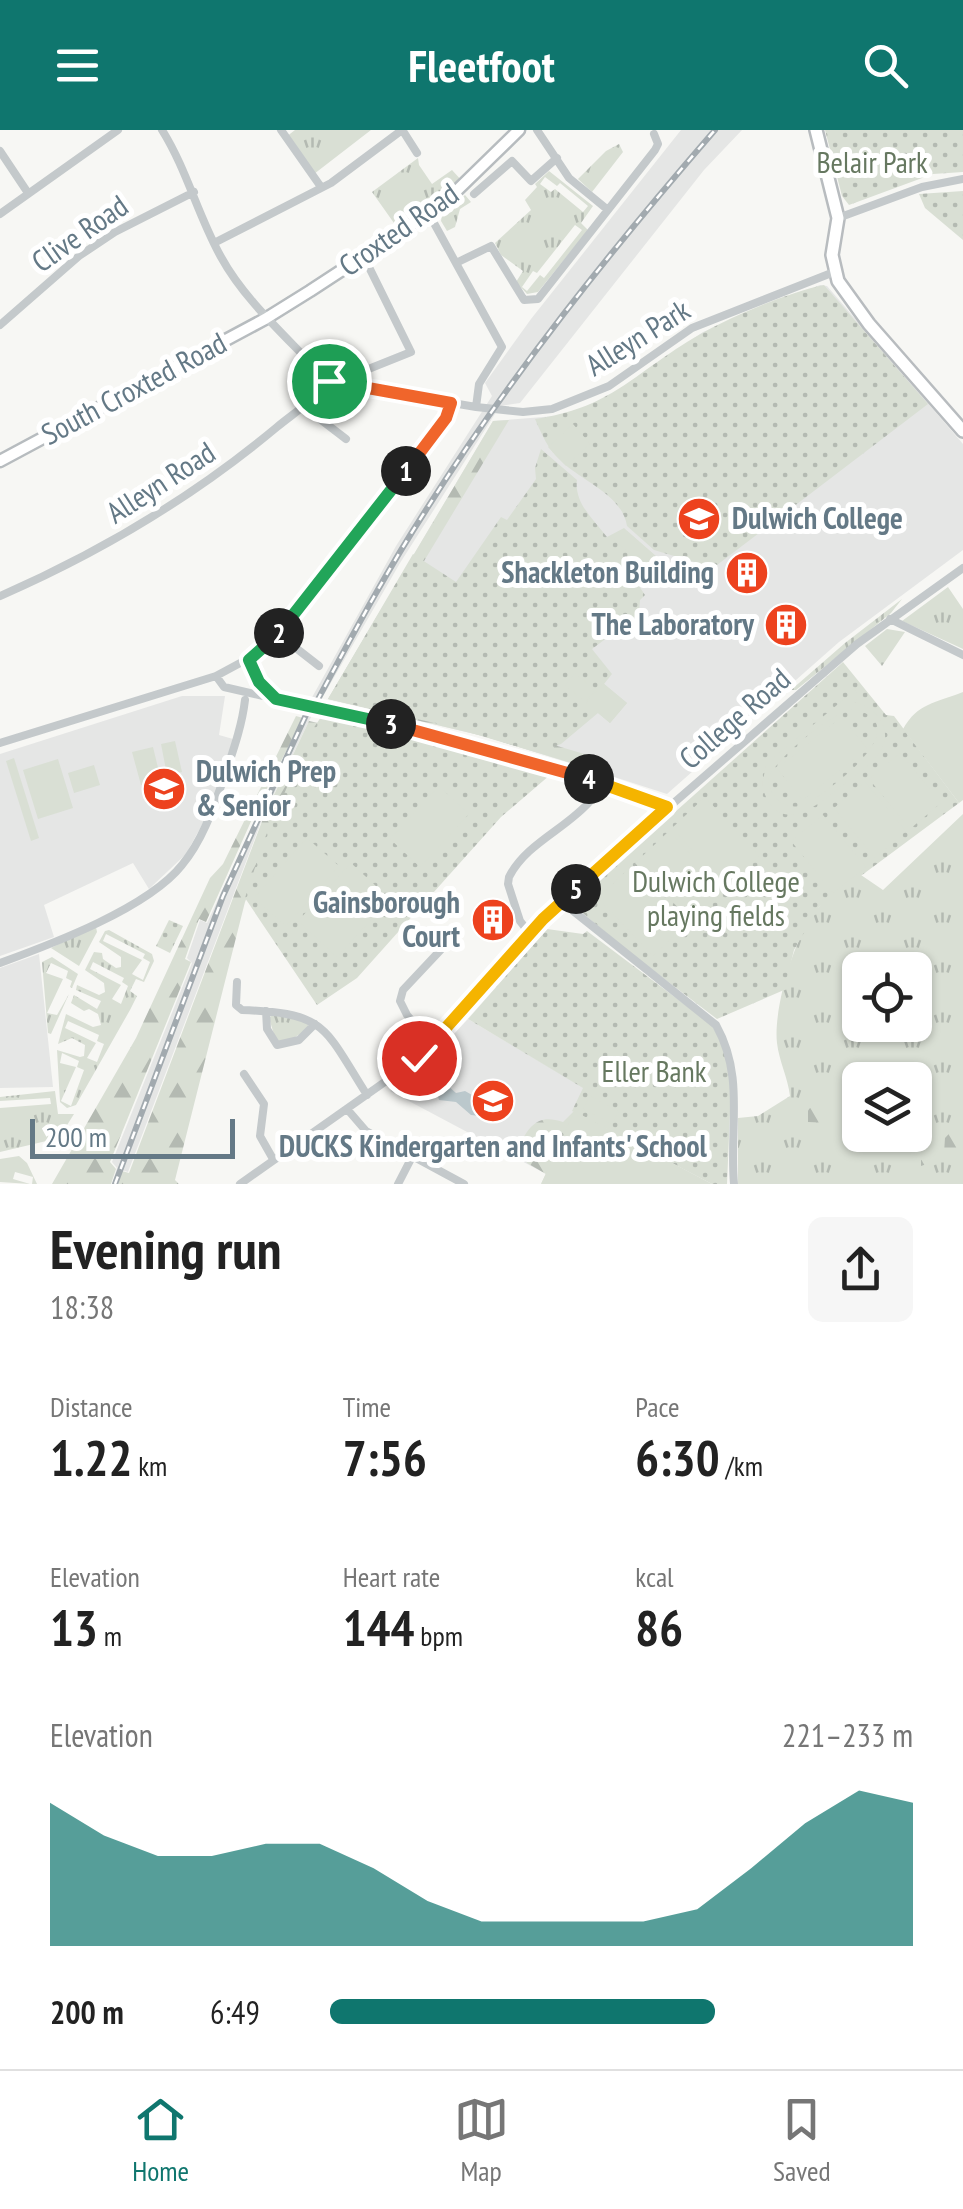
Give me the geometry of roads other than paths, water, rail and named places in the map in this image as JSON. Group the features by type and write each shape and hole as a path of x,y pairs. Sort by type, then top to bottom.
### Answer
{"highway":[{"path":"816,130 838,218 832,255 834,272 858,309 963,431"}],"main road":[{"name":"Croxted Road","path":"269,317 448,200 518,130"},
{"name":"South Croxted Road","path":"0,462 269,317"}],"street":[{"path":"0,214 118,130"},
{"path":"162,130 232,274 329,381"},
{"path":"296,130 283,134 321,187"},
{"path":"500,130 509,140"},
{"path":"537,130 569,178 608,210"},
{"path":"214,243 321,187 402,131 417,152"},
{"path":"489,232 491,246 524,300 538,299 655,150 658,144 654,134"},
{"path":"0,151 28,193"},
{"path":"474,194 512,160 531,182 558,158"},
{"path":"838,218 922,187 963,180"},
{"name":"Clive Road","path":"0,326 79,256 115,232 194,192"},
{"path":"429,214 502,347 479,384 476,407"},
{"path":"456,263 491,246"},
{"path":"348,385 356,374 411,352 364,256"},
{"name":"Alleyn Park","path":"329,381 476,407 538,412 609,386 692,328 834,272"},
{"name":"Alleyn Road","path":"0,596 153,519 219,474 329,381"},
{"path":"0,743 216,676 249,660 278,634 441,425 451,403"},
{"path":"302,406 346,439"},
{"name":"College Road","path":"240,1184 433,1045 543,919 667,807 835,662 963,568"},
{"path":"890,619 963,655"},
{"path":"278,634 318,666"},
{"path":"249,660 259,682 276,699"},
{"path":"216,676 224,687 465,742 667,807"},
{"path":"0,963 127,907 161,887 180,869 213,810 247,707"},
{"path":"533,933 520,921 508,877 543,840 577,816 591,800"},
{"path":"562,902 716,1025 734,1072 734,1184"},
{"path":"433,1045 407,1016 400,1000 403,990 450,940"},
{"path":"237,982 239,1008 308,1018 324,1029 367,1094"},
{"path":"266,1011 267,1029 277,1044 299,1040 315,1024"},
{"path":"244,1074 264,1104 260,1136 273,1160"},
{"path":"347,1109 361,1128 464,1184"},
{"path":"398,1184 413,1155"}],"water":[{"path":"447,1085 456,1093 465,1091 481,1100 485,1111 480,1116 471,1115 456,1102 439,1100 437,1093"}],"railway":[{"path":"317,701 397,557 492,411 600,267 715,130"},
{"path":"115,1184 223,896 306,715"}],"place":[{"name":"Dulwich College","path":"699,519"},
{"name":"Shackleton Building","path":"747,573"},
{"name":"The Laboratory","path":"786,625"},
{"name":"Dulwich Prep & Senior","path":"164,789"},
{"name":"Gainsborough Court","path":"493,920"},
{"name":"DUCKS Kindergarten and Infants' School","path":"493,1101"}],"park label":[{"name":"Belair Park","path":"872,163"},
{"name":"Dulwich College playing fields","path":"716,899"},
{"name":"Eller Bank","path":"654,1072"}]}
